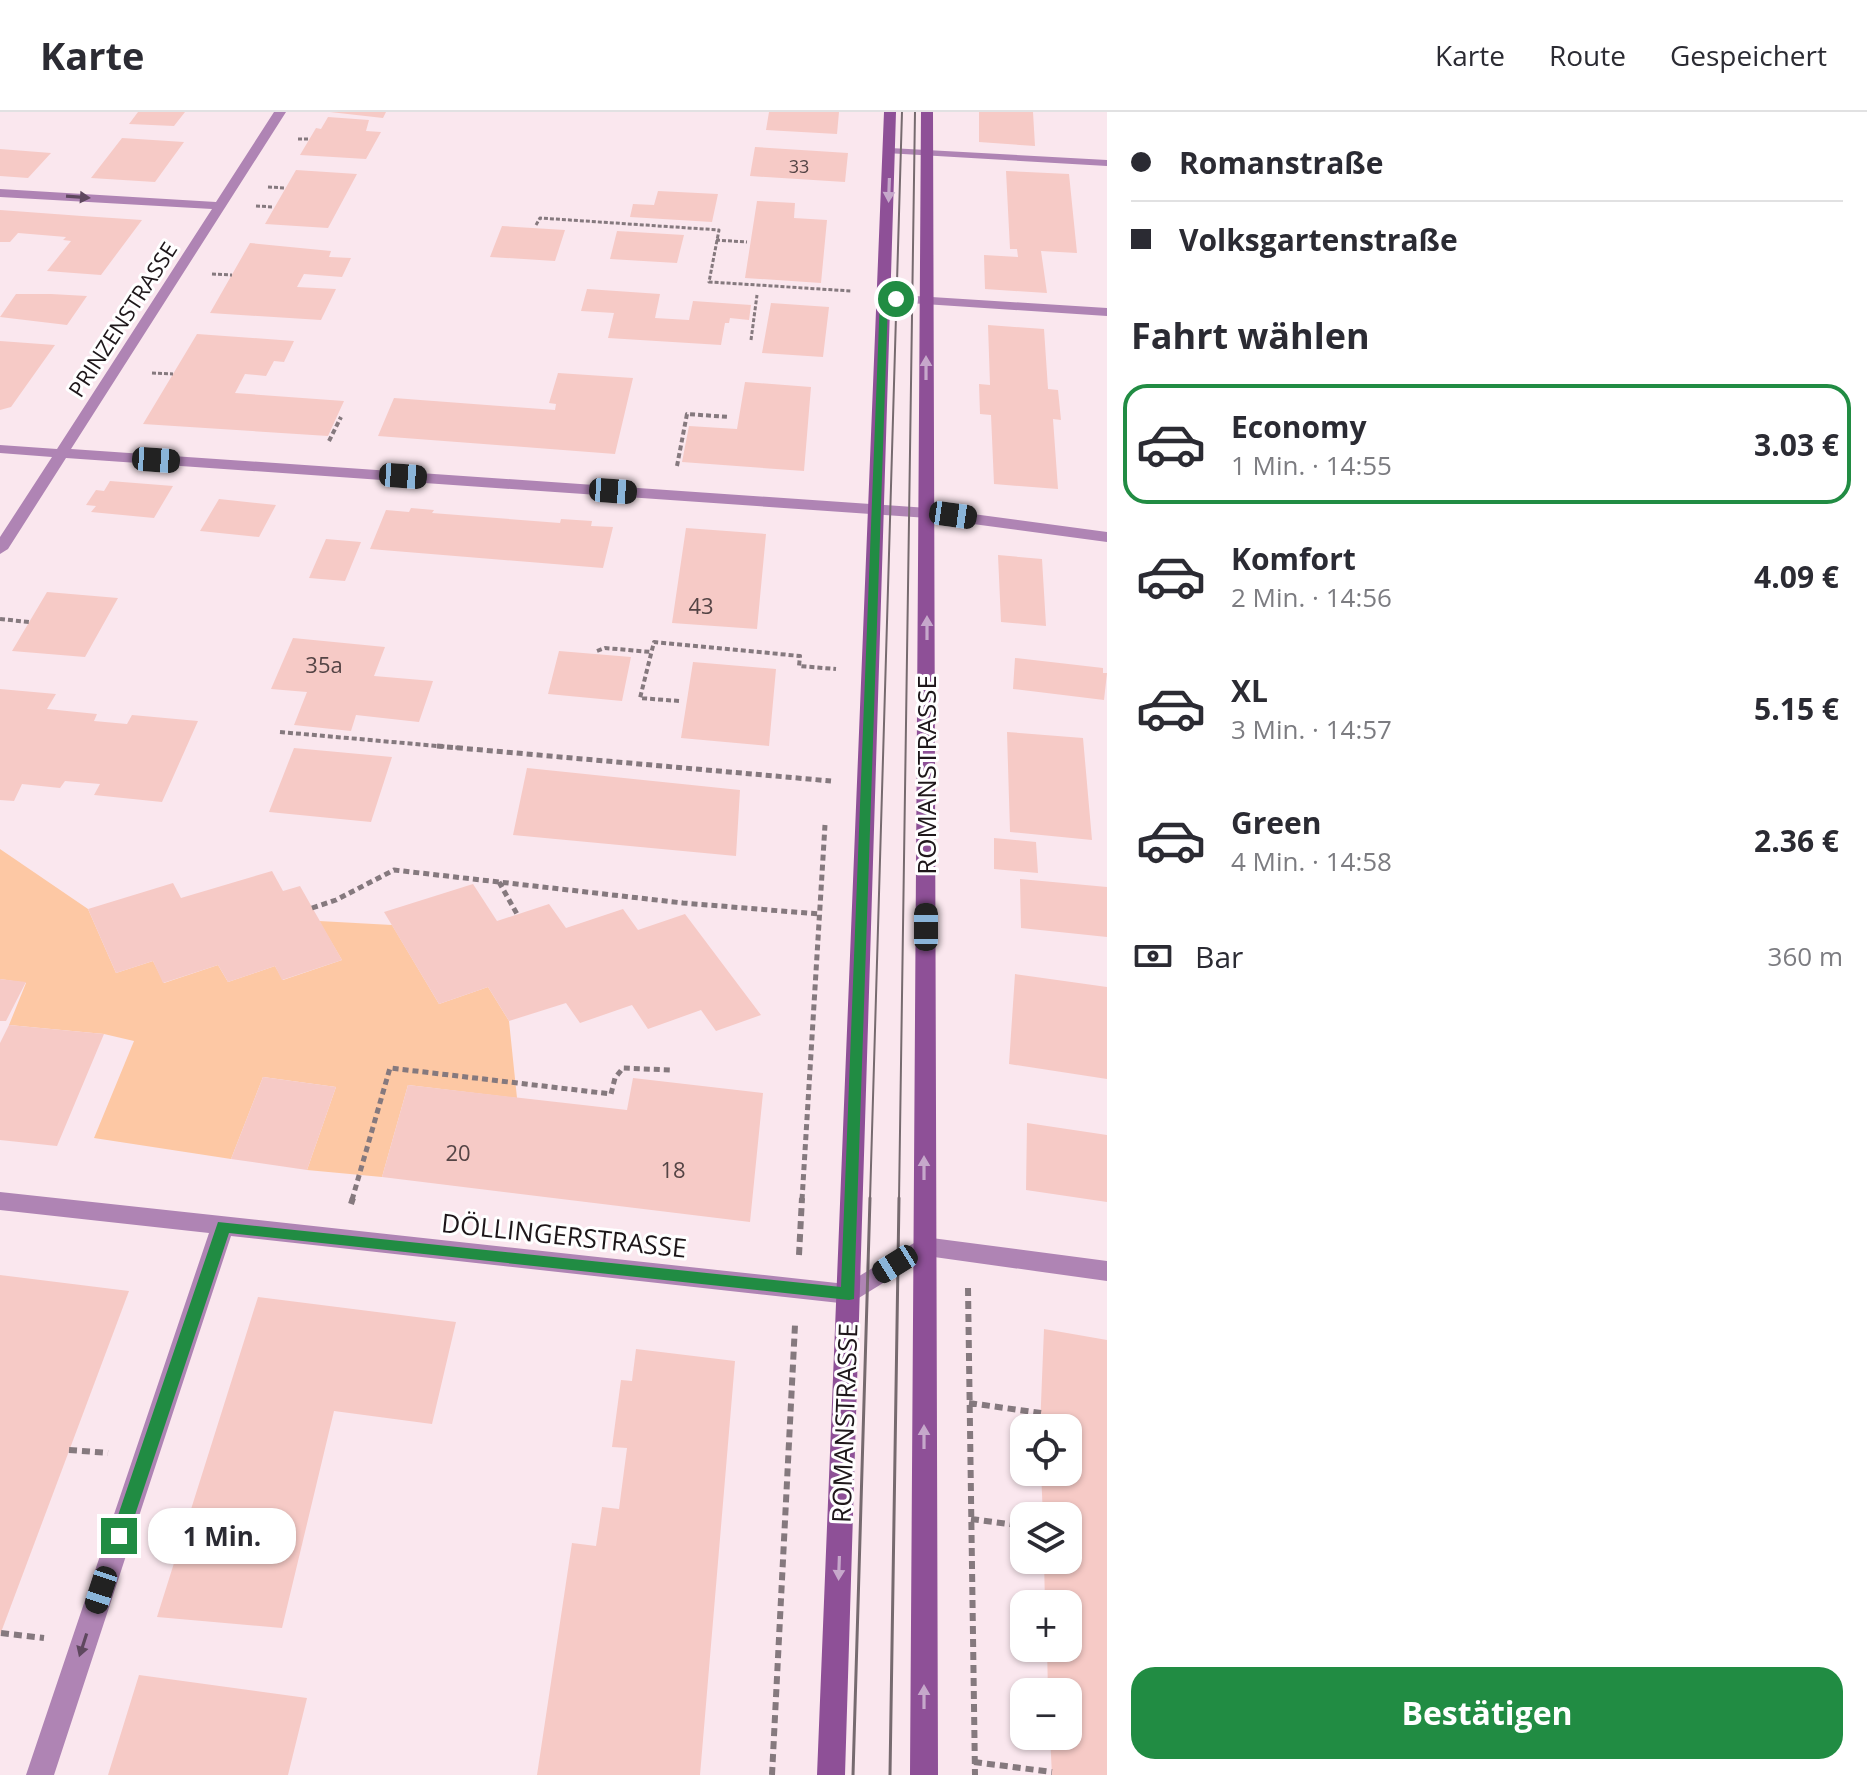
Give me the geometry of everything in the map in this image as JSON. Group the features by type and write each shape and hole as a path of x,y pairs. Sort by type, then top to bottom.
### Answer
{"main road":[{"name":"ROMANSTRASSE","path":"831,1775 890,112"},
{"name":"ROMANSTRASSE","path":"924,1775 927,112"}],"street":[{"name":"PRINZENSTRASSE","path":"0,549 280,112"},
{"path":"890,151 1107,163"},
{"path":"0,193 221,206"},
{"path":"884,298 1107,312"},
{"path":"0,449 928,513 1107,537"},
{"name":"DÖLLINGERSTRASSE","path":"0,1201 849,1294"},
{"path":"40,1775 223,1226"},
{"path":"849,1294 924,1246 1107,1271"}],"path":[{"path":"536,225 540,218 719,230 709,282 859,292 858,301"},
{"path":"716,240 747,242"},
{"path":"207,273 232,275"},
{"path":"751,340 757,295"},
{"path":"149,373 173,374"},
{"path":"672,495 687,414 729,417"},
{"path":"0,619 29,622"},
{"path":"679,701 640,698 654,642 800,656 799,666 871,672"},
{"path":"597,651 605,648 651,652"},
{"path":"833,683 835,654"},
{"path":"280,732 867,784"},
{"path":"827,796 828,767"},
{"path":"772,1775 826,811"},
{"path":"312,908 336,900 394,870 683,903 819,914"},
{"path":"499,882 517,914"},
{"path":"340,1239 390,1068 611,1094 615,1078 623,1068 638,1066 670,1070"},
{"path":"969,1403 1041,1413"},
{"path":"971,1519 1010,1524"},
{"path":"974,1762 1052,1772"}],"shaded area":[{"path":"0,849 88,909 116,973 153,961 164,983 218,965 228,982 275,966 283,980 342,960 319,921 392,925 439,1004 488,987 509,1021 517,1098 408,1085 382,1177 307,1170 336,1087 263,1077 231,1159 94,1138 134,1041 104,1034 9,1025 26,983 0,979"}],"building":[{"path":"138,112 185,112 174,126 129,124"},
{"path":"330,112 386,112 383,118"},
{"path":"769,112 839,112 837,134 766,130"},
{"path":"979,112 1033,112 1035,146 979,142"},
{"path":"328,117 369,120 366,131 381,132 366,159 300,155 316,128 321,129"},
{"path":"122,138 184,142 155,182 91,178"},
{"path":"755,147 848,153 845,182 750,176"},
{"path":"0,149 51,153 28,178 0,176"},
{"path":"296,170 357,174 328,228 265,224"},
{"path":"1006,171 1069,174 1077,253 1041,251 1047,293 985,289 984,255 1018,257 1017,249 1010,249"},
{"path":"658,191 718,194 712,222 630,217 633,204 654,205"},
{"path":"757,201 795,203 794,218 827,220 821,283 745,278"},
{"path":"0,210 142,220 101,275 47,271 71,241 63,240 66,237 18,233 10,242 0,242"},
{"path":"502,226 565,230 555,261 490,257"},
{"path":"617,231 684,235 677,263 610,259"},
{"path":"250,243 331,251 329,257 351,258 342,277 304,274 297,287 336,289 321,320 210,313"},
{"path":"587,289 660,294 655,318 689,320 693,301 751,305 749,320 730,318 729,323 725,323 721,345 608,338 614,313 581,311"},
{"path":"16,294 87,296 67,325 0,317"},
{"path":"771,303 829,307 823,357 762,353"},
{"path":"988,325 1044,329 1048,389 1058,390 1061,420 1053,419 1058,489 994,484 991,415 980,414 979,384 990,385"},
{"path":"197,334 294,341 284,362 274,361 266,376 245,374 235,393 344,401 328,436 143,424"},
{"path":"0,341 55,345 11,407 0,410"},
{"path":"558,373 633,378 615,454 378,436 394,398 555,410 556,404 549,403"},
{"path":"745,382 811,387 804,471 682,462 689,426 737,429"},
{"path":"110,481 173,486 154,518 91,512 96,506 86,505 96,490 104,491"},
{"path":"219,499 276,505 259,537 200,531"},
{"path":"411,508 434,510 432,513 560,523 561,519 592,521 591,526 613,527 603,568 370,549 386,510 409,512"},
{"path":"686,528 766,534 757,629 672,623"},
{"path":"326,539 361,542 345,581 309,578"},
{"path":"998,555 1042,559 1046,626 1001,622"},
{"path":"47,592 118,598 85,657 12,651"},
{"path":"293,638 385,647 374,676 433,681 419,722 356,715 351,731 294,725 307,692 271,689"},
{"path":"559,651 631,657 622,701 548,694"},
{"path":"1015,658 1103,668 1103,673 1107,673 1104,700 1013,689"},
{"path":"693,662 776,669 769,746 681,738"},
{"path":"0,689 56,694 47,709 97,714 94,721 127,724 132,715 198,721 162,802 94,795 100,784 65,781 60,788 22,784 14,801 0,800"},
{"path":"1007,732 1083,738 1092,840 1010,832"},
{"path":"294,748 392,757 371,822 269,812"},
{"path":"527,768 740,790 736,856 513,835"},
{"path":"994,838 1036,842 1038,873 994,869"},
{"path":"272,871 283,891 300,886 342,960 282,980 275,966 228,982 218,965 163,983 153,961 116,973 88,909 173,883 181,898"},
{"path":"1020,879 1107,887 1107,937 1021,928"},
{"path":"473,884 497,921 549,904 566,928 623,909 638,930 685,914 761,1015 716,1031 701,1010 648,1029 632,1005 580,1023 566,1003 509,1021 488,987 439,1004 384,912"},
{"path":"1015,974 1107,987 1107,1079 1009,1064"},
{"path":"0,979 26,982 6,1021 0,1021"},
{"path":"9,1025 104,1034 57,1146 0,1140 0,1043"},
{"path":"263,1077 336,1087 307,1170 231,1159"},
{"path":"633,1078 763,1093 750,1222 382,1177 408,1085 627,1110"},
{"path":"1027,1123 1107,1135 1107,1202 1026,1190"},
{"path":"0,1275 129,1291 0,1635"},
{"path":"258,1297 456,1322 432,1424 334,1411 282,1628 157,1617"},
{"path":"1044,1329 1107,1340 1107,1775 1052,1775 1051,1750 1082,1750 1082,1678 1048,1678 1047,1662 1082,1662 1082,1590 1045,1590 1044,1574 1082,1574 1082,1502 1042,1502 1042,1486 1082,1486 1082,1414 1041,1414"},
{"path":"636,1349 735,1361 700,1775 537,1775 572,1543 596,1546 602,1507 619,1509 627,1448 612,1447 621,1380 632,1381"},
{"path":"139,1675 307,1698 288,1775 108,1775"}],"tram line":[{"path":"870,1200 902,112"},
{"path":"899,1200 915,112"},
{"path":"853,1775 870,1198"},
{"path":"890,1775 899,1198"}],"route":[{"path":"119,1536 223,1226 849,1294 884,298 896,299"}]}
